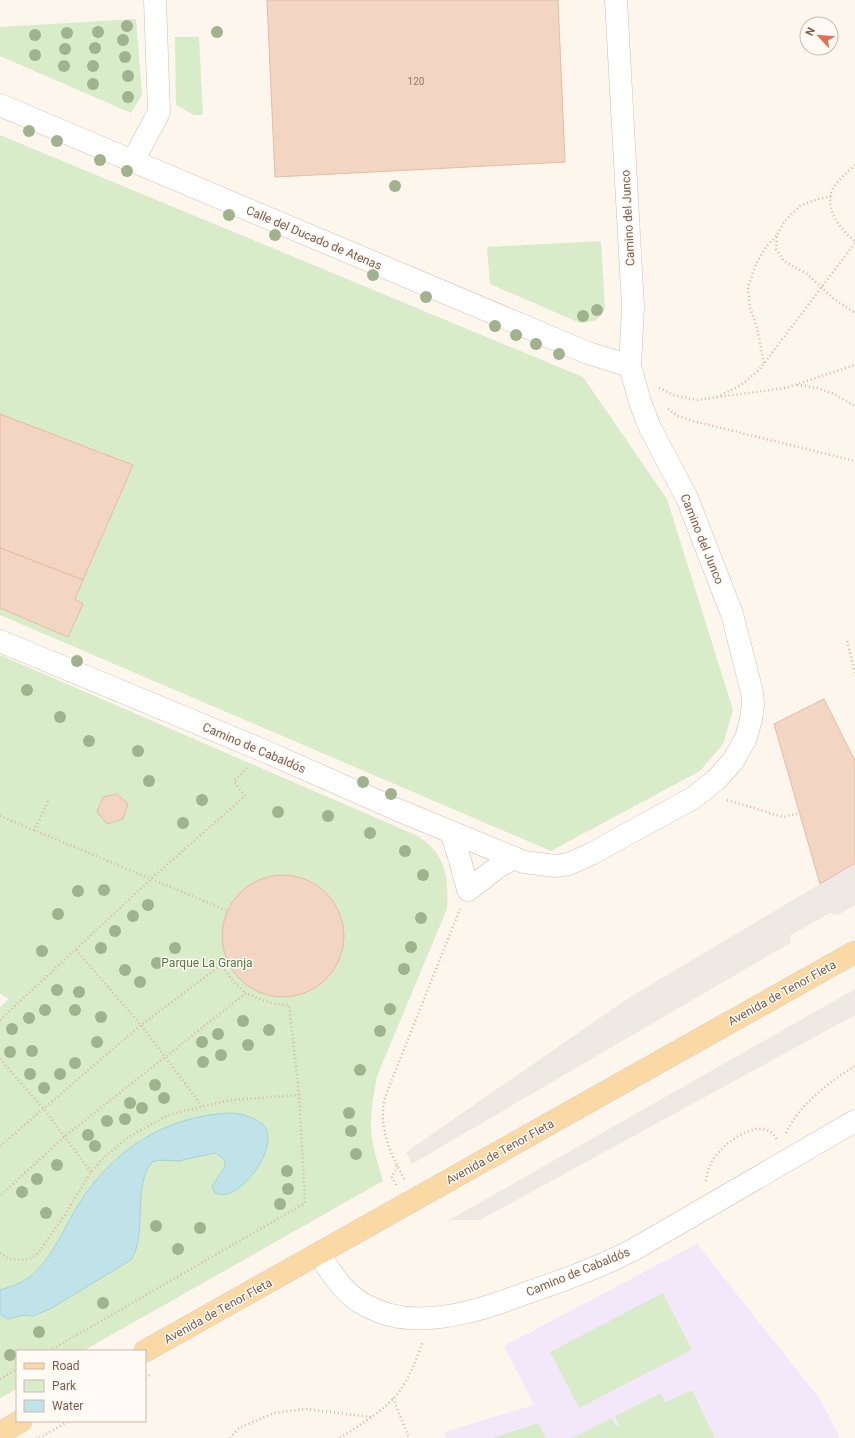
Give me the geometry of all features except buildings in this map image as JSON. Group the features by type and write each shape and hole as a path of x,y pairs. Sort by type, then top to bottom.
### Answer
{"main road":[{"name":"Avenida de Tenor Fleta","path":"146,1351 855,952"},
{"path":"0,1433 19,1422"}],"street":[{"path":"133,161 159,112 155,0"},
{"name":"Camino del Junco","path":"451,832 524,862 543,866 569,864 591,854 694,798 716,780 733,761 740,750 750,726 753,705 752,692 732,614 687,498 650,428 640,402 630,366 633,307 616,0"},
{"name":"Calle del Ducado de Atenas","path":"0,105 588,353 630,366"},
{"name":"Camino de Cabaldós","path":"0,641 262,750 451,832"},
{"path":"451,832 468,890 498,867 514,858"},
{"name":"Camino de Cabaldós","path":"319,1254 334,1278 342,1287 354,1298 365,1305 391,1315 408,1318 430,1318 462,1313 489,1306 605,1264 633,1250 709,1205 782,1155 855,1121"}],"path":[{"path":"717,397 741,386 759,370 855,242 836,222 830,203 830,196 831,192 842,176 855,165"},
{"path":"764,364 757,328 750,307 748,287 759,258 766,246 777,235 784,222 800,206 830,196"},
{"path":"777,235 776,249 784,261 807,274 834,299 855,313"},
{"path":"657,392 655,386 674,394 696,400 785,388 855,366"},
{"path":"796,385 817,388 832,393 855,406"},
{"path":"665,407 678,416 694,421 855,461"},
{"path":"847,642 855,673"},
{"path":"0,1020 151,879 245,796 234,781 262,750"},
{"path":"721,797 784,817 800,813"},
{"path":"34,831 48,801"},
{"path":"0,816 228,911"},
{"path":"406,1184 385,1135 383,1108 386,1093 468,890"},
{"path":"76,950 141,1025 166,1056 202,1106"},
{"path":"0,1146 141,1025 221,965 233,981 246,993 278,1005 289,1005 299,1095 305,1203 51,1350"},
{"path":"0,1196 64,1137 246,993"},
{"path":"0,1059 43,1108 91,1172"},
{"path":"782,1155 788,1130 804,1108 834,1079 855,1066"},
{"path":"0,1253 9,1259 25,1260 32,1258 64,1216 91,1172 102,1159 127,1138 166,1116 231,1100 299,1095"},
{"path":"709,1205 705,1191 706,1177 710,1164 718,1153 732,1141 743,1134 754,1130 763,1129 773,1133 782,1155"},
{"path":"397,1165 392,1177 398,1188"},
{"path":"340,1438 372,1417 393,1398 411,1369 419,1351 430,1318"},
{"path":"0,1379 16,1370"},
{"path":"393,1398 409,1438"},
{"path":"230,1438 239,1428 274,1413 306,1409 372,1417"},
{"path":"39,1438 67,1422"}],"shaded area":[{"path":"855,863 855,905 838,915 830,913 791,935 790,943 412,1164 406,1152 630,997"},
{"path":"855,989 855,1015 480,1220 452,1220 444,1223"},
{"path":"697,1244 820,1399 840,1438 447,1438 444,1432 534,1405 504,1346"}],"green space":[{"path":"136,19 142,95 131,113 0,56 0,27"},
{"path":"175,37 199,37 203,115 194,115 176,105"},
{"path":"0,135 583,377 667,499 733,710 723,744 700,771 551,851 0,615"},
{"path":"601,241 605,309 595,320 580,323 490,284 487,247"},
{"name":"Parque La Granja","path":"0,655 418,836 435,851 444,868 447,887 447,909 377,1076 372,1107 371,1133 375,1154 383,1181 85,1350 16,1350 16,1390 0,1398 0,1007 9,999 0,994"},
{"path":"663,1293 692,1350 579,1408 550,1352"},
{"path":"692,1390 715,1438 572,1438 612,1418 616,1426 619,1425 615,1416 661,1393 665,1402"},
{"path":"538,1423 546,1438 492,1438"}],"water":[{"path":"230,1113 240,1114 256,1120 265,1127 267,1131 268,1140 265,1152 253,1174 244,1184 234,1191 224,1194 215,1193 212,1186 225,1167 225,1162 220,1155 215,1153 178,1161 159,1160 152,1162 146,1172 143,1184 139,1237 131,1260 50,1309 33,1316 24,1315 8,1319 0,1314 0,1290 25,1280 36,1272 50,1254 78,1205 92,1185 107,1168 124,1153 142,1140 162,1129 183,1121"}]}
